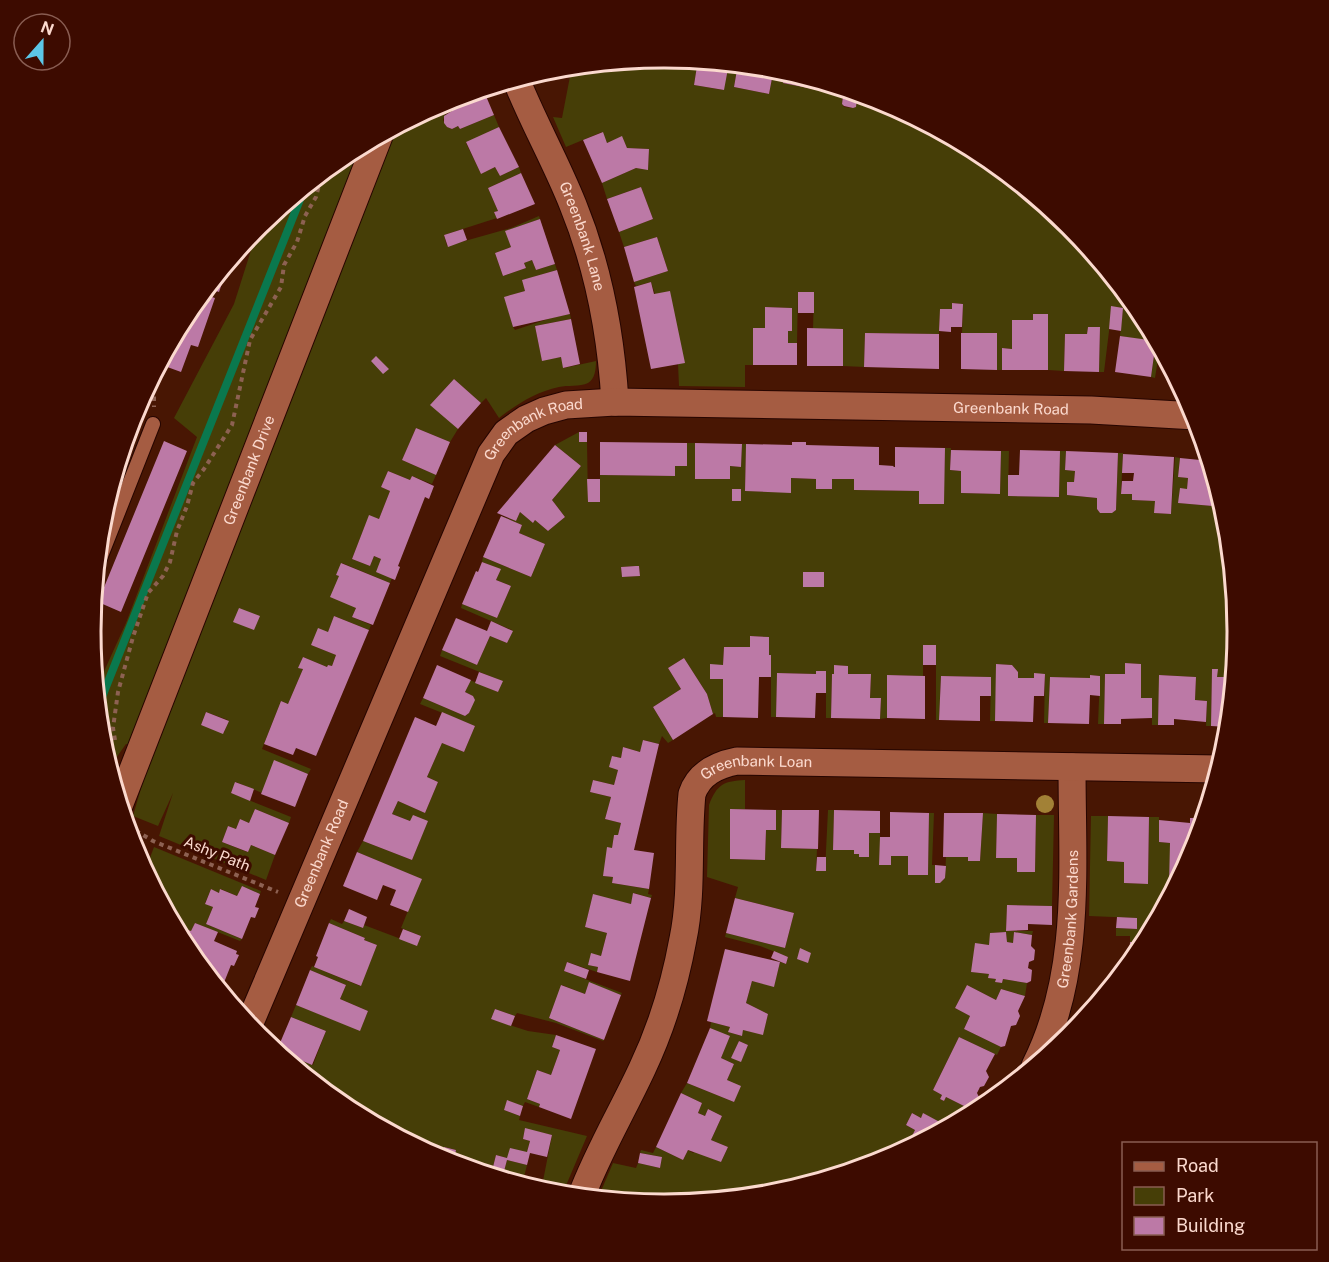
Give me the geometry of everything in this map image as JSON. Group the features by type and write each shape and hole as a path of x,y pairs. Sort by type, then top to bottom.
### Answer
{"street":[{"name":"Greenbank Lane","path":"520,87 573,205 587,244 607,322 615,402"},
{"name":"Greenbank Drive","path":"125,792 374,148"},
{"name":"Greenbank Road","path":"253,1015 491,454 506,433 526,419 566,405 615,402 1091,410 1185,415"},
{"name":"Greenbank Loan","path":"584,1189 643,1069 660,1024 675,977 687,916 692,794 699,779 721,764 737,761 1211,769"},
{"name":"Greenbank Gardens","path":"1041,1050 1056,1013 1071,939 1072,767"}],"lane":[{"path":"110,533 153,424"}],"path":[{"path":"116,758 117,751 113,728 118,692 148,593 163,576 170,562 177,531 193,483 232,425 250,340 280,287 284,266 297,242 305,216 316,197 319,186"},
{"path":"153,424 154,394"},
{"path":"119,772 132,777"},
{"name":"Ashy Path","path":"139,832 153,841 301,901"}],"green space":[{"path":"628,69 697,69 694,85 723,90 727,71 737,72 734,87 769,94 772,78 784,80 783,83 843,96 844,107 853,108 857,101 880,110 946,143 978,162 1036,207 1088,259 1112,288 1148,341 1120,336 1123,308 1112,307 1104,372 1099,372 1100,327 1088,327 1087,334 1065,334 1064,371 1048,370 1048,314 1033,314 1033,320 1013,320 1012,349 1002,348 1002,370 997,370 997,333 962,333 963,304 953,303 952,309 940,310 939,334 865,333 864,367 843,366 843,329 813,329 814,292 798,292 797,343 788,343 788,331 792,331 792,308 765,307 765,328 753,328 753,365 745,365 745,387 679,386 678,364 651,282 636,286 634,282 668,271 657,237 624,247 619,232 653,219 641,187 607,199 602,183 636,168 648,169 649,149 627,148 622,137 607,143 602,132 566,147 553,117 562,118 570,75"},
{"path":"451,109 452,111 446,113 443,120 447,127 452,129 458,126 460,129 494,115 499,127 466,143 481,174 495,167 500,176 519,167 521,173 488,188 498,211 494,212 497,218 444,235 447,246 511,228 539,216 540,219 506,231 511,247 495,253 503,276 526,268 524,263 532,260 536,270 555,264 557,270 523,280 525,291 505,297 513,327 515,330 570,314 571,319 535,326 542,360 561,357 564,368 596,361 594,376 588,383 542,392 520,403 499,418 486,398 481,403 454,379 431,404 458,429 450,442 416,428 402,460 436,475 432,484 412,476 410,480 388,471 381,487 390,491 379,519 369,516 352,559 370,566 374,556 381,559 392,578 390,583 342,563 336,575 339,576 356,608 352,617 371,625 369,630 334,616 328,632 311,645 336,655 332,666 327,667 303,657 299,667 303,669 288,704 281,701 262,749 311,769 308,774 275,761 262,793 236,782 231,793 291,817 289,823 255,809 249,823 240,819 236,829 228,826 222,842 247,852 251,845 275,855 266,880 159,836 173,793 158,826 133,816 152,750 126,744 116,758 103,674 126,623 197,437 174,418 234,304 252,248 293,207 351,162 415,126","holes":["206,712 228,720 224,733 201,725"]},
{"path":"1155,352 1158,359 1155,378 1151,377"},
{"path":"579,432 579,442 587,442 588,502 600,502 600,475 675,476 675,466 686,466 687,443 695,443 695,479 729,479 730,466 741,467 742,444 746,444 745,491 790,492 791,478 816,479 816,489 831,489 832,479 854,479 854,490 919,491 919,504 943,504 945,448 951,448 950,470 961,471 961,493 1000,494 1001,451 1009,451 1008,496 1059,497 1060,451 1066,451 1065,470 1075,471 1074,482 1067,482 1067,495 1097,498 1097,509 1100,513 1111,513 1116,510 1118,453 1123,453 1121,493 1132,494 1132,500 1155,501 1155,513 1171,514 1175,457 1180,458 1178,477 1188,478 1187,489 1180,489 1179,503 1214,506 1223,557 1228,631 1226,681 1217,677 1217,669 1212,669 1211,726 1206,726 1207,701 1195,700 1196,677 1160,675 1158,725 1152,725 1152,699 1141,698 1141,664 1125,663 1125,674 1105,674 1104,724 1098,724 1100,676 1050,677 1048,723 1044,723 1045,674 1034,678 1018,678 1018,672 1012,665 997,664 995,721 990,721 991,677 941,676 939,720 936,720 936,645 923,645 923,676 887,675 887,718 880,719 881,698 870,698 871,675 848,674 848,666 835,665 834,674 832,674 831,718 826,718 826,672 817,671 816,674 777,673 776,717 771,717 771,655 769,655 768,637 750,636 750,647 724,647 723,665 710,665 710,678 723,679 723,717 716,717 715,713 713,714 707,694 684,658 668,668 681,689 653,707 673,740 668,743 662,736 659,744 644,740 640,752 623,747 621,758 612,756 618,770 614,785 593,780 590,792 611,797 605,819 621,823 618,835 614,835 603,876 613,877 612,883 649,889 648,894 652,895 651,898 634,893 631,904 593,895 585,927 607,933 601,956 592,954 589,965 598,967 597,972 567,962 564,971 622,993 621,995 589,983 585,994 562,985 549,1018 604,1040 556,1023 517,1013 515,1016 495,1009 491,1019 528,1031 556,1035 552,1047 560,1050 551,1075 537,1070 527,1099 540,1104 539,1107 525,1102 523,1106 507,1101 504,1110 520,1116 519,1120 587,1136 566,1186 543,1181 552,1135 525,1129 523,1139 530,1141 527,1152 507,1158 496,1155 493,1168 455,1154 456,1150 444,1147 443,1149 415,1136 351,1100 298,1060 313,1065 326,1031 291,1017 296,1005 360,1030 368,1011 340,999 346,985 310,970 312,966 360,986 377,945 329,923 331,919 342,924 344,921 363,928 364,925 417,945 421,936 401,928 421,879 357,852 363,841 412,860 427,822 410,821 392,814 398,801 425,813 438,782 427,777 442,743 464,752 475,726 420,704 423,698 465,716 469,713 474,700 473,696 465,692 470,680 498,692 502,681 440,656 442,650 477,665 490,636 507,643 512,630 461,608 462,604 497,618 511,586 496,580 500,569 482,562 483,557 531,577 545,544 519,533 522,525 501,516 516,521 520,512 533,523 535,520 548,531 565,517 552,500 581,466 555,445","holes":["639,566 640,576 622,577 621,567"]},
{"path":"745,780 745,809 730,809 730,859 765,860 766,830 776,830 776,810 782,810 781,848 817,849 816,871 825,871 828,810 834,810 833,849 854,850 859,857 868,857 869,833 880,833 880,865 891,856 908,856 908,874 928,875 929,813 934,813 932,865 935,865 935,882 940,883 945,878 946,857 968,857 968,861 980,861 983,813 997,814 996,858 1017,858 1017,872 1035,872 1036,815 1054,815 1052,906 1007,905 1006,931 1033,931 1032,935 1014,932 1013,943 1007,942 1006,932 991,933 989,945 975,944 972,972 989,974 989,978 996,979 996,982 1002,983 1003,979 1027,983 1025,996 1001,989 996,1000 967,985 955,1008 970,1016 964,1029 1001,1047 997,1055 959,1037 933,1090 942,1095 940,1099 944,1101 946,1097 966,1107 940,1122 924,1114 921,1118 912,1113 906,1125 915,1130 912,1137 880,1152 810,1175 738,1190 664,1194 601,1191 613,1163 636,1168 638,1163 660,1168 662,1157 640,1153 641,1150 653,1153 656,1147 683,1160 688,1150 693,1153 695,1151 721,1162 728,1147 711,1140 722,1116 708,1109 705,1116 698,1113 702,1103 681,1093 687,1083 734,1102 727,1080 734,1064 721,1058 729,1037 710,1028 711,1022 730,1027 729,1032 741,1036 743,1030 763,1034 768,1014 746,1003 752,981 774,986 780,962 786,964 788,957 760,946 725,937 726,933 785,948 794,913 735,898 738,887 707,877 709,805 718,788 726,783","holes":["739,1041 748,1045 741,1061 732,1057"]},
{"path":"1091,816 1108,816 1107,861 1124,862 1124,883 1148,884 1149,817 1159,817 1159,842 1170,843 1170,880 1134,942 1130,942 1130,936 1116,936 1116,928 1137,929 1137,918 1089,916"},
{"path":"154,847 261,891 260,894 242,886 237,896 221,889 219,893 211,889 205,903 213,907 206,924 242,939 240,941 195,923 191,931 187,930 149,859"},
{"path":"507,1160 527,1165 524,1176 504,1171"}],"building":[{"path":"697,69 727,71 724,90 694,85"},
{"path":"737,72 772,78 769,94 734,87"},
{"path":"784,80 828,92 783,83"},
{"path":"486,96 494,115 460,129 458,126 452,129 444,123 444,116 452,111 451,109"},
{"path":"843,96 857,101 856,107 853,108 842,104"},
{"path":"499,127 519,167 500,176 495,167 481,174 466,142"},
{"path":"603,132 607,143 622,136 627,148 649,149 648,170 636,168 602,183 583,140"},
{"path":"521,173 535,204 497,219 494,212 498,211 488,188"},
{"path":"641,187 653,219 619,232 607,199"},
{"path":"540,219 555,264 536,270 532,260 524,263 526,268 503,276 495,253 511,247 505,231"},
{"path":"463,229 467,240 448,247 444,235"},
{"path":"657,237 668,271 634,282 624,247"},
{"path":"557,270 570,314 513,327 504,297 525,291 522,280"},
{"path":"223,281 219,292 215,291"},
{"path":"651,282 654,294 670,291 685,363 651,369 634,287"},
{"path":"798,292 814,292 814,313 798,313"},
{"path":"211,297 215,298 198,347 191,345 181,372 167,367"},
{"path":"952,303 963,304 962,327 951,327 951,332 939,331 940,309 952,309"},
{"path":"1111,306 1123,308 1121,331 1109,329"},
{"path":"765,307 792,308 792,331 788,331 788,343 797,343 797,365 753,365 753,328 765,328"},
{"path":"1033,314 1048,314 1048,370 1002,370 1002,348 1012,349 1012,320 1033,320"},
{"path":"571,319 580,364 563,368 561,357 542,361 535,326"},
{"path":"1088,327 1100,327 1099,372 1064,371 1065,334 1087,334"},
{"path":"807,328 843,329 843,366 807,366"},
{"path":"865,333 939,334 939,369 864,367"},
{"path":"961,333 997,333 997,370 961,369"},
{"path":"1120,336 1147,340 1154,352 1151,377 1115,372"},
{"path":"376,356 389,369 383,374 371,361"},
{"path":"454,379 481,403 458,429 430,405"},
{"path":"416,428 450,442 436,475 402,460"},
{"path":"579,432 587,432 587,442 579,442"},
{"path":"164,441 187,451 121,612 102,604 102,592"},
{"path":"600,442 687,443 687,466 675,466 675,476 600,475"},
{"path":"792,442 806,442 806,445 879,447 879,465 893,467 895,467 895,447 945,448 944,504 919,504 919,491 854,490 854,479 832,479 832,489 816,489 816,479 791,478 791,493 745,491 746,444 792,445"},
{"path":"695,443 742,444 741,467 730,466 730,479 695,479"},
{"path":"555,445 581,466 552,500 565,517 548,531 535,520 533,523 520,512 516,521 497,513"},
{"path":"951,450 1001,451 1000,494 961,493 961,471 950,470"},
{"path":"1020,450 1060,451 1059,497 1008,496 1008,475 1019,475"},
{"path":"1066,451 1118,453 1116,510 1112,513 1100,513 1097,509 1097,498 1067,495 1067,482 1074,482 1075,471 1065,470"},
{"path":"1123,454 1174,457 1171,514 1154,513 1155,501 1132,500 1132,494 1121,494 1122,481 1133,481 1134,473 1122,473"},
{"path":"1180,458 1201,460 1214,506 1178,503 1180,488 1187,489 1188,478 1178,477"},
{"path":"388,471 410,480 412,476 434,486 429,499 425,497 398,566 400,567 395,580 376,572 381,559 374,556 370,566 352,559 369,515 379,519 390,491 381,487"},
{"path":"587,479 600,479 600,502 588,502"},
{"path":"732,489 741,489 741,501 732,501"},
{"path":"501,516 522,525 519,533 545,544 531,577 483,557"},
{"path":"482,562 501,569 496,580 511,586 497,618 462,604"},
{"path":"341,563 390,583 373,625 352,617 356,608 330,597 339,576 336,575"},
{"path":"639,566 640,576 622,577 621,567"},
{"path":"803,572 824,572 824,587 803,587"},
{"path":"239,608 260,616 254,630 233,622"},
{"path":"334,616 369,630 316,756 296,748 293,755 264,744 281,701 288,704 303,669 298,668 303,657 327,667 332,666 336,655 311,645 318,628 328,632"},
{"path":"456,618 487,631 491,621 513,631 507,643 490,636 477,665 442,650"},
{"path":"750,636 769,637 769,655 771,655 771,677 759,677 758,718 723,717 723,679 710,679 710,664 723,665 724,647 750,647"},
{"path":"923,645 936,645 936,665 923,665"},
{"path":"684,658 707,694 713,714 673,740 653,707 681,689 668,668"},
{"path":"1125,663 1141,664 1141,698 1152,698 1152,718 1121,719 1121,724 1104,724 1105,674 1125,674"},
{"path":"996,664 1012,665 1018,672 1018,678 1034,678 1034,673 1045,674 1044,696 1034,696 1033,722 995,721"},
{"path":"437,665 471,680 465,692 473,696 475,700 469,713 465,716 423,698"},
{"path":"834,665 848,666 848,674 871,674 870,698 881,698 880,719 831,718"},
{"path":"1212,669 1218,669 1217,677 1224,677 1226,681 1223,705 1219,726 1211,726"},
{"path":"816,671 826,671 826,693 816,693 815,718 776,717 777,673 816,674"},
{"path":"479,672 503,681 498,692 475,683"},
{"path":"887,675 925,676 925,719 887,718"},
{"path":"1090,675 1100,676 1100,696 1090,695 1089,724 1048,723 1050,677 1090,678"},
{"path":"1159,675 1196,677 1195,700 1207,701 1206,722 1174,719 1174,725 1158,725"},
{"path":"941,676 991,677 991,696 980,696 980,721 939,720"},
{"path":"206,712 229,721 223,734 201,725"},
{"path":"442,712 475,726 464,752 442,743 427,777 438,782 425,813 398,801 392,814 410,821 413,815 428,821 412,860 363,841 415,717 436,726"},
{"path":"643,740 659,744 634,850 654,853 649,889 612,883 613,877 603,876 607,847 612,848 614,835 618,835 621,823 605,819 611,797 590,792 593,780 614,785 618,770 609,767 612,756 621,758 623,747 640,752"},
{"path":"274,760 308,774 295,807 261,794"},
{"path":"235,782 254,789 250,801 231,793"},
{"path":"255,809 289,823 275,855 251,845 248,852 222,842 228,826 236,829 240,819 249,823"},
{"path":"730,809 776,810 776,830 766,830 765,860 730,859"},
{"path":"782,810 819,810 818,849 781,848"},
{"path":"834,810 880,811 880,833 869,833 869,857 859,857 859,854 854,854 854,850 833,850"},
{"path":"890,812 929,813 928,875 908,875 908,856 891,856 891,865 879,865 880,837 890,837"},
{"path":"944,813 983,813 980,861 968,861 968,857 943,857"},
{"path":"997,814 1036,815 1035,872 1017,872 1017,858 996,858"},
{"path":"1108,816 1149,817 1148,884 1124,883 1124,862 1107,861"},
{"path":"1190,818 1196,818 1169,882 1170,843 1159,842 1159,820 1190,823"},
{"path":"357,852 422,879 408,912 390,905 396,890 383,885 377,900 343,886"},
{"path":"817,857 826,857 826,871 816,871"},
{"path":"935,865 946,866 945,878 940,883 935,883"},
{"path":"242,886 260,894 255,907 259,908 255,918 251,917 242,939 206,924 213,907 205,904 211,889 219,893 220,889 237,896"},
{"path":"633,893 651,898 630,981 597,972 598,967 588,965 591,953 601,956 607,933 585,927 593,894 631,904"},
{"path":"735,898 794,913 785,948 726,933"},
{"path":"1007,905 1052,906 1052,925 1028,924 1028,930 1006,931"},
{"path":"349,909 367,917 363,928 344,921"},
{"path":"1117,917 1137,918 1137,929 1116,928"},
{"path":"195,923 218,932 214,941 237,951 236,954 239,955 234,966 231,965 224,982 187,930 191,931"},
{"path":"329,923 377,945 361,986 314,967"},
{"path":"403,929 421,936 417,946 399,939"},
{"path":"1006,932 1007,942 1013,943 1014,932 1032,935 1031,946 1035,950 1034,960 1029,962 1028,968 1032,970 1031,981 1027,983 1003,979 1002,983 995,982 996,979 988,978 989,974 971,972 975,943 989,945 990,933"},
{"path":"800,948 811,953 808,963 797,959"},
{"path":"725,949 780,962 774,987 752,981 746,1003 768,1014 763,1035 743,1030 742,1036 728,1032 730,1027 707,1021"},
{"path":"774,951 788,957 786,964 771,958"},
{"path":"567,962 589,970 586,979 564,971"},
{"path":"310,970 346,985 340,999 368,1011 360,1031 296,1005"},
{"path":"589,982 621,995 604,1040 549,1018 561,985 585,994"},
{"path":"967,985 996,1000 1001,989 1025,996 1018,1011 1020,1016 1016,1025 1011,1026 1005,1046 1001,1047 964,1029 970,1016 955,1008"},
{"path":"495,1009 515,1016 511,1026 491,1019"},
{"path":"291,1017 326,1031 312,1065 298,1059 280,1043"},
{"path":"710,1028 730,1036 721,1058 734,1064 727,1080 741,1086 734,1102 687,1083"},
{"path":"556,1035 596,1049 571,1119 539,1107 540,1104 527,1099 537,1070 551,1075 560,1050 552,1047"},
{"path":"959,1037 995,1054 986,1071 989,1077 977,1093 979,1097 977,1100 966,1107 946,1097 944,1101 940,1099 942,1095 933,1090"},
{"path":"739,1041 748,1045 741,1062 731,1058"},
{"path":"681,1093 702,1103 698,1113 705,1116 708,1109 722,1116 711,1140 728,1147 721,1162 688,1150 683,1160 656,1147"},
{"path":"507,1100 523,1106 520,1116 504,1110"},
{"path":"912,1113 921,1118 923,1113 940,1122 911,1137 915,1130 906,1125"},
{"path":"525,1128 552,1135 547,1157 530,1153 527,1165 507,1160 504,1171 493,1168 496,1155 507,1158 510,1148 527,1152 530,1141 523,1139"},
{"path":"444,1147 456,1150 455,1154 449,1152 443,1149"},
{"path":"640,1153 662,1157 660,1168 638,1163"}],"waterway":[{"path":"104,691 299,202"}]}
